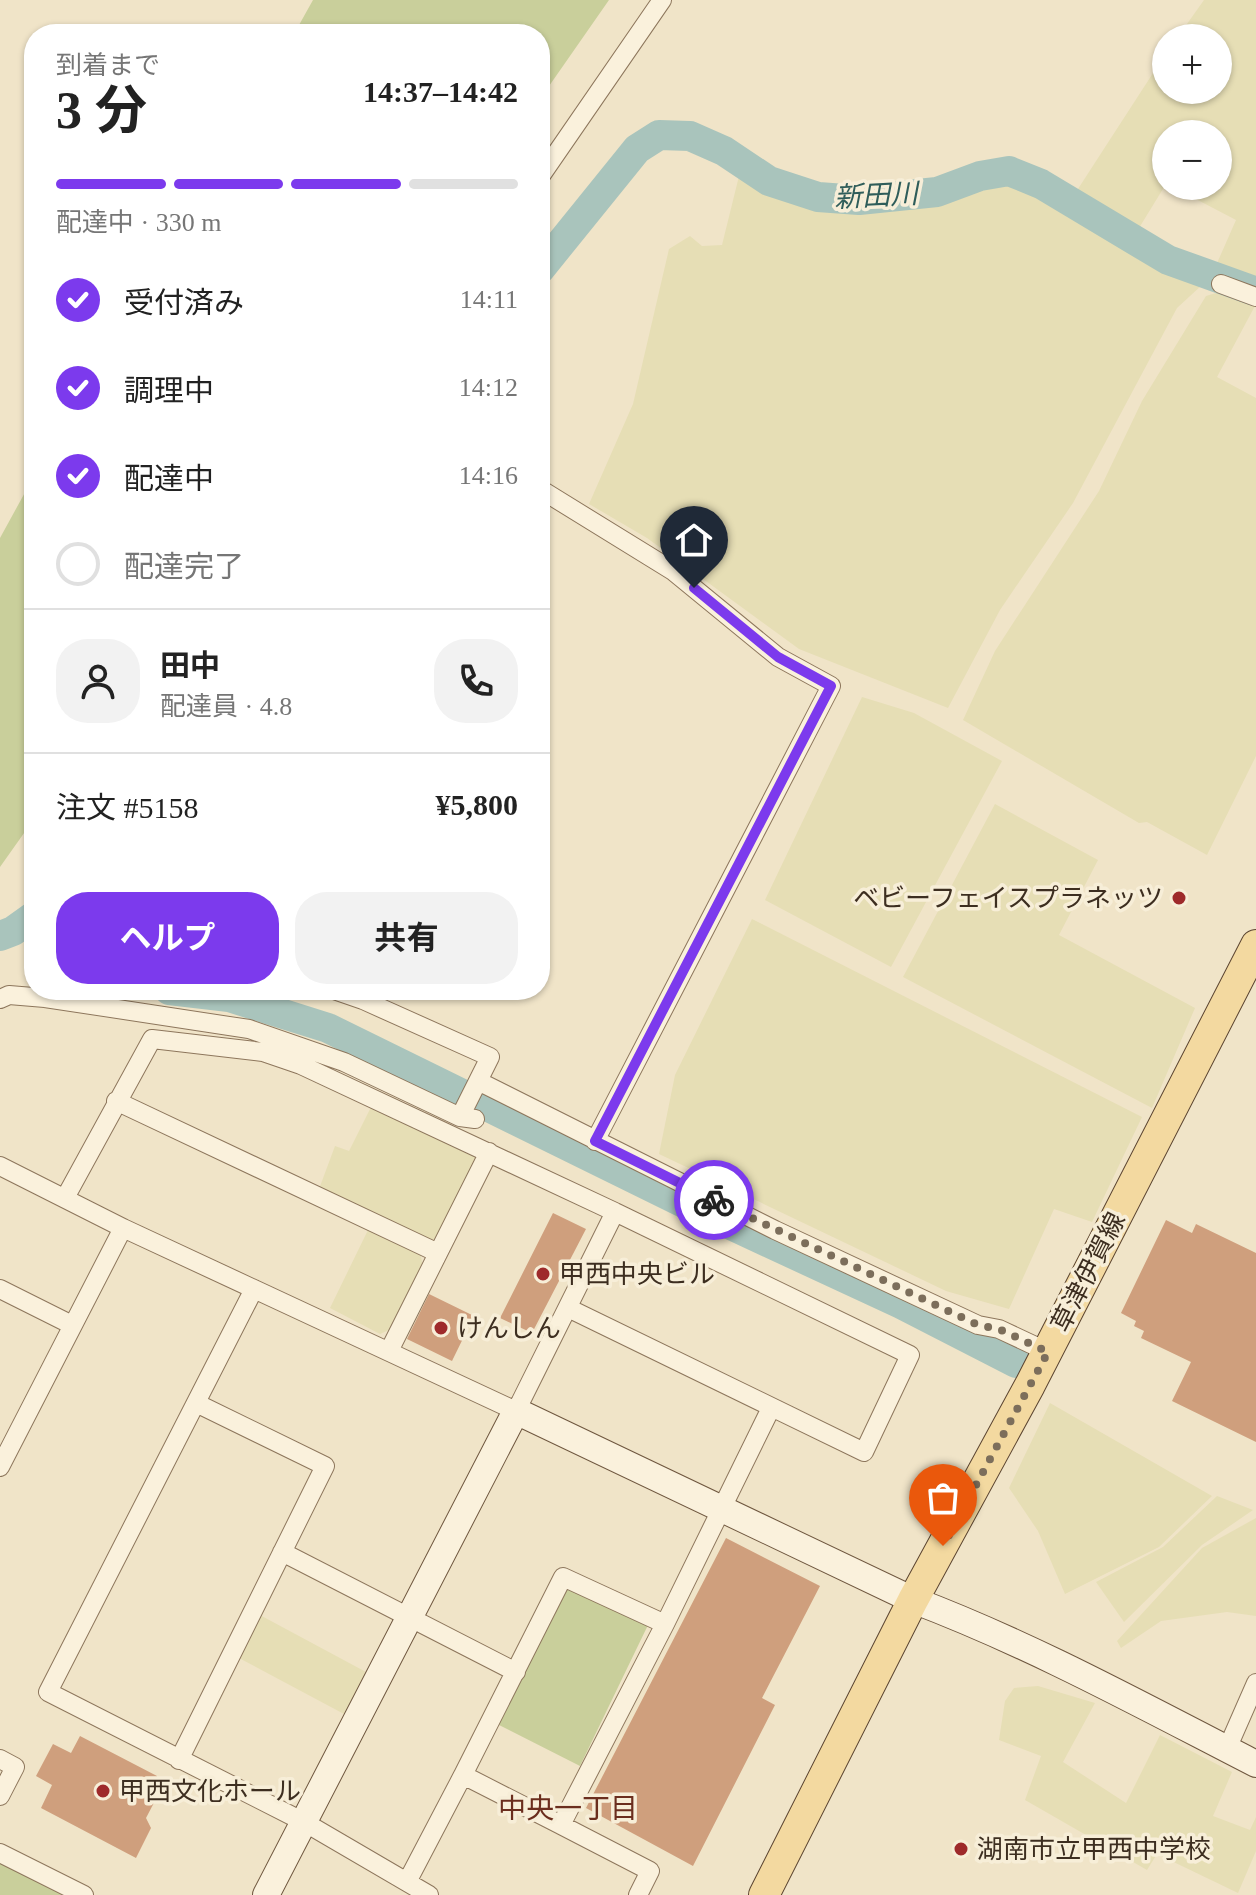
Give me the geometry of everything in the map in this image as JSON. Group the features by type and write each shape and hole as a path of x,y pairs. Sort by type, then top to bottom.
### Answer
{"main road":[{"name":"草津伊賀線","path":"764,1895 913,1600 1041,1363 1256,945"}],"street":[{"path":"550,162 662,0"},
{"path":"1221,284 1256,297"},
{"path":"550,495 673,571 778,657 831,686 595,1141"},
{"path":"0,999 9,995 24,996"},
{"path":"58,1000 249,1029 344,1062 466,1115 476,1084 490,1057 363,1000"},
{"path":"65,1198 152,1039 263,1052 301,1065 489,1152 910,1355 864,1452 568,1308"},
{"path":"476,1084 905,1291 978,1325 999,1329 1041,1363"},
{"path":"116,1101 438,1253"},
{"path":"389,1351 489,1152"},
{"path":"0,1166 123,1228 913,1600 966,1620 1083,1674 1256,1764"},
{"path":"266,1895 615,1212"},
{"path":"0,1467 123,1228"},
{"path":"0,1289 72,1325"},
{"path":"254,1289 48,1692 304,1822 429,1895"},
{"path":"179,1760 325,1466 196,1403"},
{"path":"561,1825 665,1624 771,1408"},
{"path":"282,1552 516,1672"},
{"path":"407,1882 563,1577 665,1624"},
{"path":"1227,1749 1256,1683"},
{"path":"0,1759 15,1767 0,1796"},
{"path":"463,1775 561,1825 654,1864 638,1895"},
{"path":"0,1853 84,1895"}],"shaded area":[{"path":"1204,0 1256,0 1256,279 1214,270 1236,220 1198,200 1232,200 1232,120 1152,120 1152,200 1156,200 1139,228 1076,192 1152,75 1152,104 1232,104 1232,24 1187,24"},
{"path":"740,172 789,198 858,208 951,198 988,182 1019,179 1202,285 1177,308 1073,503 1000,610 948,708 799,649 647,538 589,504 633,404 669,249 690,236 702,246 722,245"},
{"path":"1223,291 1256,304 1217,377 1256,398 1256,756 1207,855 1147,822 1139,823 963,720 995,651 1099,491 1142,401 1206,296"},
{"path":"862,697 914,713 1002,761 891,967 765,900"},
{"path":"995,804 1098,860 1059,935 1195,1008 1152,1108 903,977"},
{"path":"752,919 1142,1117 1092,1222 1054,1209 1009,1309 946,1291 659,1154 675,1075"},
{"path":"372,1105 478,1159 435,1239 428,1241 319,1189 335,1146 349,1151"},
{"path":"368,1230 420,1253 423,1266 389,1330 380,1334 330,1308"},
{"path":"1050,1403 1212,1496 1159,1547 1065,1594 1038,1531 1009,1488"},
{"path":"1217,1496 1253,1510 1202,1545 1124,1622 1096,1582 1163,1547"},
{"path":"1256,1518 1256,1616 1227,1612 1161,1621 1121,1648 1117,1641 1202,1548"},
{"path":"258,1614 366,1672 344,1714 237,1657"},
{"path":"1038,1686 1095,1703 1063,1762 1126,1803 1160,1735 1232,1772 1213,1816 1250,1830 1256,1817 1256,1851 1238,1893 1157,1854 1147,1870 1025,1800 1041,1756 999,1740 1005,1701 1014,1688"}],"green space":[{"path":"313,0 609,0 550,85 550,24 300,24"},
{"path":"24,494 24,833 0,867 0,538"},
{"path":"572,1588 648,1625 580,1766 497,1724 561,1591"},
{"path":"0,1863 63,1895 0,1895"}],"building":[{"name":"甲西中央ビル","path":"553,1213 586,1229 532,1333 500,1318"},
{"path":"1166,1220 1192,1233 1196,1224 1256,1253 1256,1442 1172,1401 1191,1362 1141,1338 1144,1331 1134,1326 1136,1321 1121,1313"},
{"name":"けんしん","path":"429,1294 474,1316 452,1361 407,1339"},
{"path":"726,1538 820,1586 762,1698 775,1705 693,1866 586,1808"},
{"name":"甲西文化ホール","path":"80,1736 157,1776 157,1797 146,1818 151,1828 136,1858 41,1808 52,1785 36,1776 53,1744 71,1753"}],"waterway":[{"name":"新田川","path":"550,257 637,149 659,135 690,136 724,151 769,181 818,197 859,200 937,192 980,176 1009,171 1041,184 1168,260 1254,291"},
{"name":"新田川","path":"0,936 24,923"},
{"path":"239,1000 328,1028 690,1206 901,1304 1016,1363"}],"way so far":[{"path":"714,1200 978,1325 999,1329 1048,1352 943,1546"}],"place":[{"name":"ベビーフェイスプラネッツ","path":"1179,898"},
{"name":"甲西中央ビル","path":"543,1274"},
{"name":"けんしん","path":"441,1328"},
{"name":"甲西文化ホール","path":"103,1791"},
{"name":"湖南市立甲西中学校","path":"961,1849"}],"district":[{"name":"中央一丁目","path":"568,1808"}],"route":[{"path":"694,588 778,657 831,686 595,1141 714,1200"}]}
